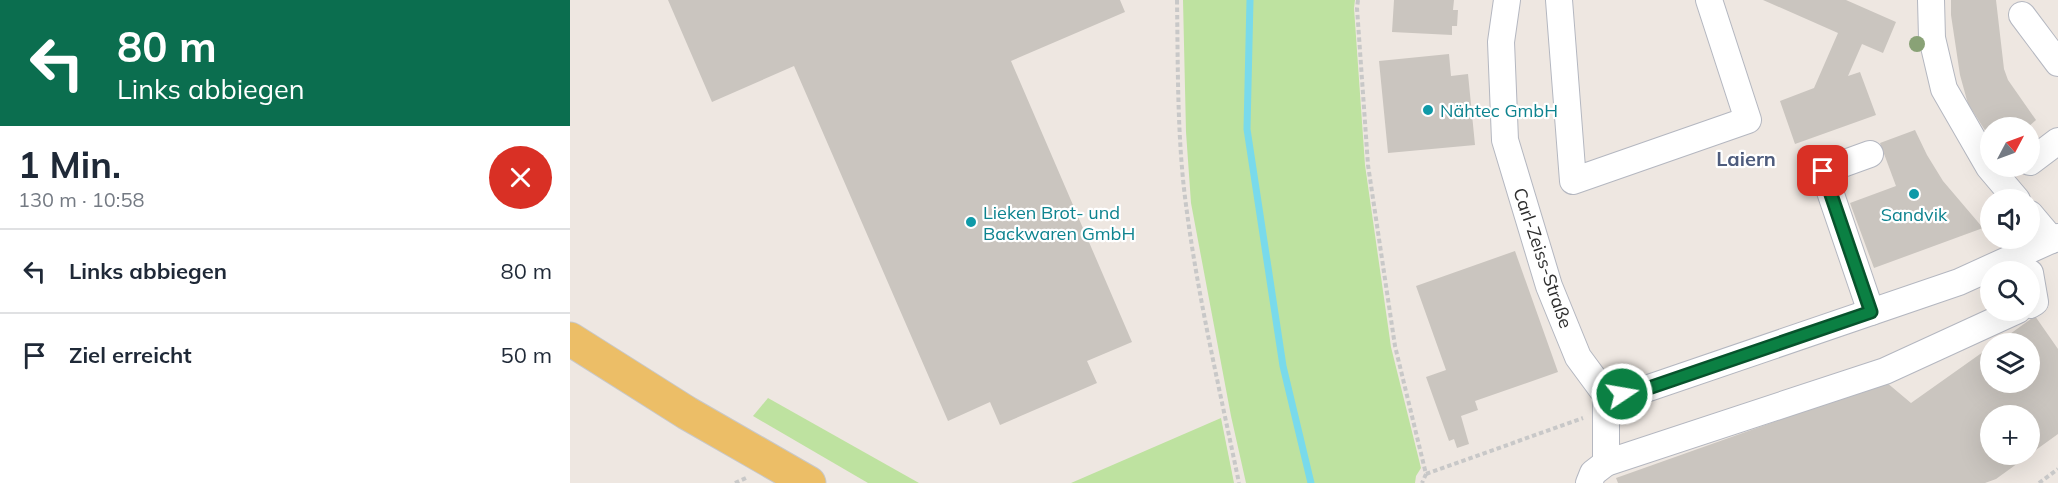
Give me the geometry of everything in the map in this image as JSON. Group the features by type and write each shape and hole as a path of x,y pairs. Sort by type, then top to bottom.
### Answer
{"main road":[{"path":"570,339 687,413 809,483"}],"street":[{"name":"Carl-Zeiss-Straße","path":"1508,0 1501,42 1505,140 1549,286 1578,357 1606,395"},
{"path":"1559,0 1573,181 1748,120 1709,0"},
{"path":"1924,3 1944,89 1989,167 2008,189"},
{"path":"2022,15 2058,63"},
{"path":"2040,154 2058,141"},
{"path":"1870,154 1823,171 1871,312"},
{"path":"2032,261 2055,238 2040,224"},
{"path":"1606,463 1606,395 1637,392 1959,282 1980,277"},
{"path":"1589,483 1593,473 1606,463 1885,371 1994,321"}],"path":[{"path":"1177,0 1180,132 1186,204 1199,284 1239,483"},
{"path":"1358,0 1368,165 1395,346 1426,474 1422,483"},
{"path":"1426,474 1584,417 1606,395"},
{"path":"2039,483 2058,470"}],"green space":[{"path":"1183,0 1355,0 1365,165 1391,347 1421,468 1415,483 1246,483 1231,416 1191,203 1186,132"},
{"path":"768,398 919,483 868,483 753,416"},
{"path":"1221,418 1234,483 1071,483"}],"building":[{"name":"Lieken Brot- und Backwaren GmbH","path":"668,0 1120,0 1125,12 1011,61 1132,342 1087,361 1097,383 1000,425 990,402 948,421 794,66 712,102"},
{"path":"1394,0 1454,0 1453,10 1458,10 1457,26 1452,26 1452,35 1392,32"},
{"path":"1763,0 1846,0 1896,22 1883,53 1862,44 1848,76 1860,72 1876,115 1795,144 1780,101 1814,88 1838,33"},
{"path":"1951,0 1996,0 2004,69 2008,80 2034,117 1980,117 1980,123 1968,104 1960,75"},
{"name":"Nähtec GmbH","path":"1449,54 1451,76 1468,74 1475,145 1388,153 1379,61"},
{"name":"Sandvik","path":"1915,130 1943,181 1980,224 1980,229 1874,268 1850,203 1896,186 1880,143"},
{"path":"1515,251 1558,372 1475,401 1478,410 1461,416 1469,444 1457,448 1454,439 1449,441 1426,377 1446,370 1416,286"},
{"path":"2028,321 2038,321 2058,349 2058,434 2040,447 2040,405 1980,405 1980,465 2015,465 1996,479 1985,483 1618,483 1616,478 1886,382 1911,403 1980,354 1980,393 2040,393 2040,333 2011,333"}],"waterway":[{"path":"1250,0 1247,129 1283,366 1311,483"}],"place":[{"name":"Nähtec GmbH","path":"1428,110"},
{"name":"Sandvik","path":"1914,194"},
{"name":"Lieken Brot- und Backwaren GmbH","path":"971,222"}],"district":[{"name":"Laiern","path":"1746,158"}],"route":[{"path":"1622,394 1637,392 1871,312 1823,171"}]}
